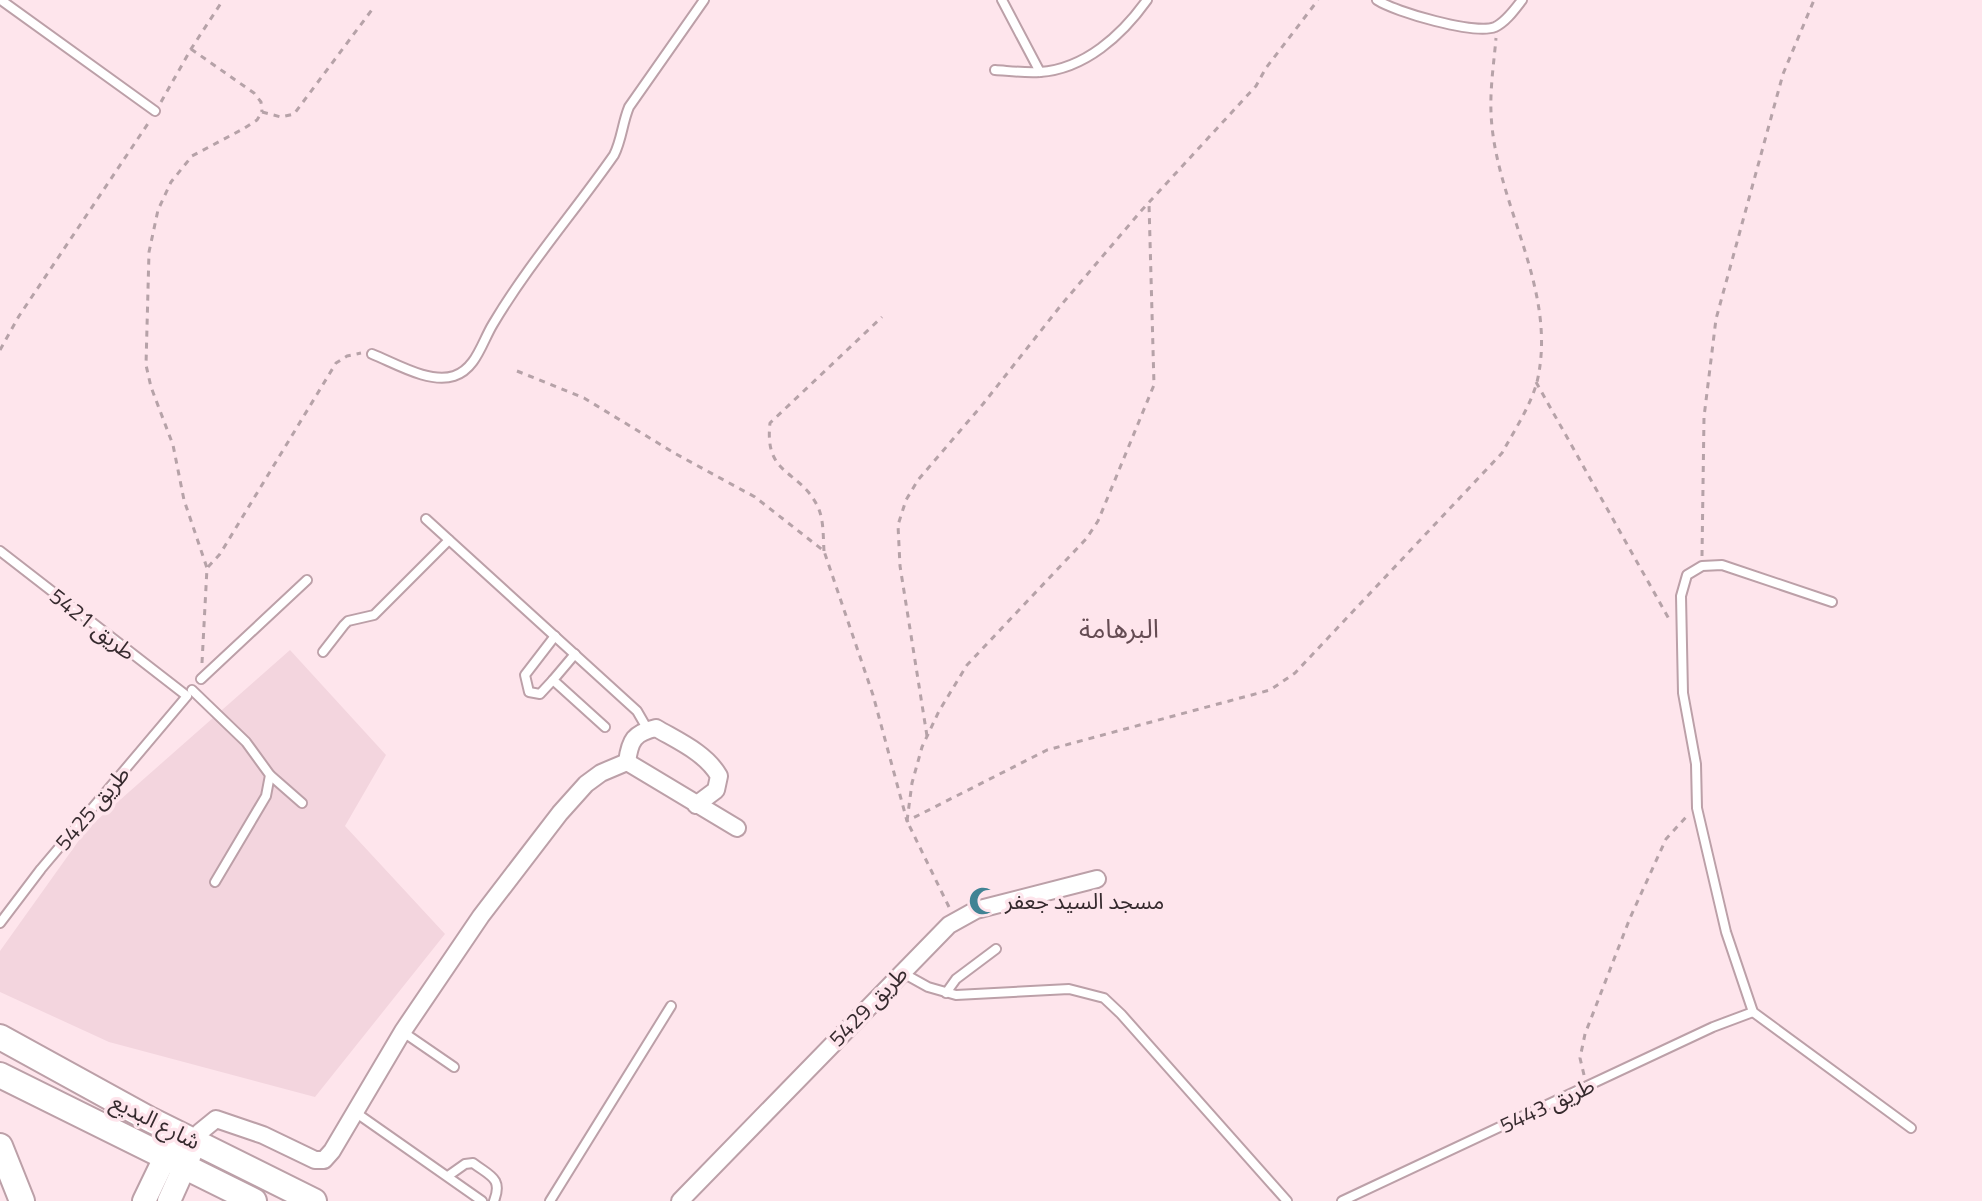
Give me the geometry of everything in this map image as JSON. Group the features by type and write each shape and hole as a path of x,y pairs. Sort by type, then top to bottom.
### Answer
{"main road":[{"name":"شارع البديع","path":"0,1037 314,1201"},
{"name":"شارع البديع","path":"0,1075 254,1201"},
{"path":"169,1201 175,1162 186,1136"},
{"path":"0,1146 22,1201"},
{"path":"144,1201 175,1162"}],"street":[{"path":"627,762 632,739 639,732 656,728 697,752 719,776 716,790 696,805"},
{"path":"627,762 737,828"},
{"path":"186,1136 200,1132 216,1119 263,1135 315,1160 324,1160 403,1031 481,916 560,813 601,773 627,762"},
{"name":"طريق 5429","path":"680,1201 901,972 956,922 976,910 1097,879"}],"lane":[{"path":"1,0 155,111"},
{"path":"372,354 430,376 442,378 465,371 500,312 614,155 623,138 622,124 629,107 704,0"},
{"path":"1002,0 1040,72"},
{"path":"995,70 1040,72 1062,68 1105,47 1147,0"},
{"path":"1377,0 1404,13 1480,30 1496,27 1522,0"},
{"path":"426,519 637,711 648,730"},
{"path":"323,652 344,625 374,615 449,540"},
{"name":"طريق 5421","path":"0,551 189,693 246,742 270,775 302,803"},
{"path":"1832,602 1722,565 1702,566 1687,575 1681,596 1683,693 1696,764 1697,808 1726,932 1753,1012 1911,1128"},
{"path":"201,679 307,580"},
{"path":"555,636 525,675 529,692 540,694 575,654"},
{"path":"553,680 605,727"},
{"name":"طريق 5425","path":"0,923 41,869 189,693"},
{"path":"215,882 266,796 270,775"},
{"path":"946,993 956,979 996,949"},
{"path":"901,972 946,993 1069,989 1104,998 1140,1034 1287,1201"},
{"path":"550,1201 671,1006"},
{"name":"طريق 5443","path":"1342,1201 1713,1027 1753,1012"},
{"path":"403,1031 454,1067"},
{"path":"354,1112 482,1201"},
{"path":"448,1176 465,1164 473,1163 498,1184 494,1201"}],"path":[{"path":"0,350 223,0"},
{"path":"927,736 900,566 898,525 906,500 918,480 1149,202 1256,86 1266,68 1318,0"},
{"path":"1702,566 1704,417 1716,319 1783,74 1812,1"},
{"path":"262,112 281,117 294,114 374,7"},
{"path":"907,821 1047,750 1270,690 1295,673 1502,453 1522,418 1536,382 1541,339 1537,298 1498,157 1491,112 1496,27"},
{"path":"191,49 254,93 261,102 262,112 257,120 243,129 192,156 171,182 158,210 149,252 146,365 173,445 184,500 207,568 201,679"},
{"path":"907,821 912,783 927,736 939,711 967,665 1086,539 1098,521 1154,385 1149,202"},
{"path":"882,317 770,423 768,443 773,459 817,505 822,520 824,551 873,695 907,821 956,922"},
{"path":"207,568 220,554 336,363 359,352 372,354"},
{"path":"517,371 584,398 755,497 824,551"},
{"path":"1536,382 1682,641"},
{"path":"1586,1087 1580,1058 1585,1034 1630,918 1666,839 1697,808"}],"shaded area":[{"path":"290,650 386,755 345,826 445,934 315,1097 109,1042 0,992 0,951 87,829"}],"place":[{"name":"مسجد السيد جعفر","path":"983,901"}],"district":[{"name":"البرهامة","path":"1119,629"}]}
